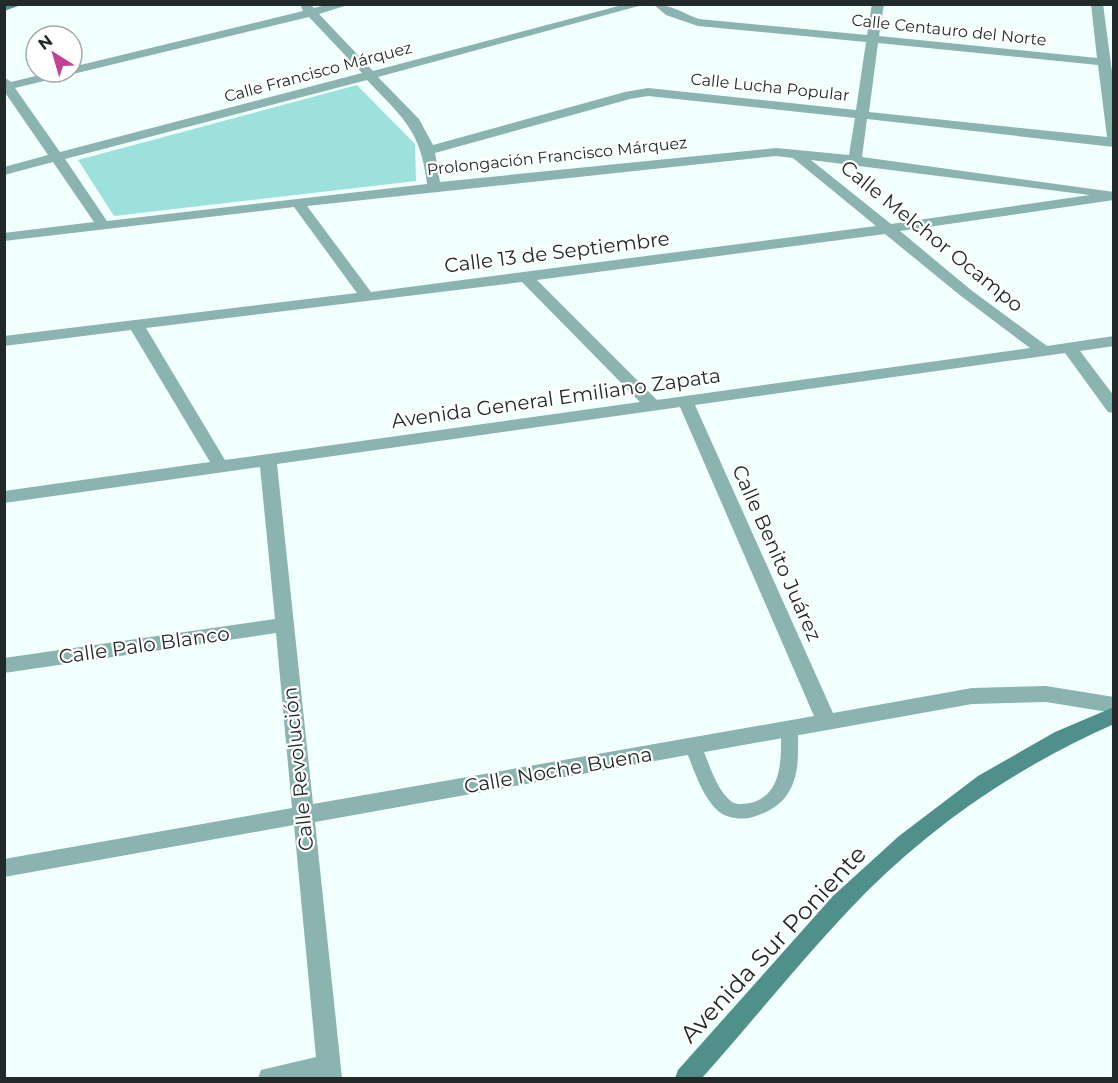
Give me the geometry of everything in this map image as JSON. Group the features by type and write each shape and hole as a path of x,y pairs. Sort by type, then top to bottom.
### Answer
{"main road":[{"path":"4,8 19,4"},
{"name":"Avenida Sur Poniente","path":"687,1078 841,903 907,842 985,782 1062,738 1113,715"}],"street":[{"path":"84,68 307,9 346,4"},
{"name":"Calle Francisco Márquez","path":"4,171 641,4"},
{"name":"Calle Centauro del Norte","path":"658,4 670,13 698,22 1104,62"},
{"name":"Calle Melchor Ocampo","path":"855,160 875,39 878,4"},
{"path":"1097,4 1113,142"},
{"path":"307,9 371,75 424,136 430,150 434,187"},
{"path":"24,81 6,85 104,226"},
{"name":"Calle Lucha Popular","path":"430,150 629,95 648,92 1113,142"},
{"name":"Prolongación Francisco Márquez","path":"4,237 434,187 758,153 795,153 855,160 1113,195"},
{"name":"Calle Melchor Ocampo","path":"795,153 966,293 1044,351"},
{"name":"Calle 13 de Septiembre","path":"4,342 527,278 888,230 1113,195"},
{"path":"298,203 367,297"},
{"path":"527,278 653,406"},
{"path":"136,326 221,467"},
{"name":"Avenida General Emiliano Zapata","path":"4,497 1113,341"},
{"path":"1069,347 1113,408"},
{"name":"Calle Benito Juárez","path":"685,401 827,723"},
{"name":"Calle Revolución","path":"268,460 329,1072"},
{"name":"Calle Palo Blanco","path":"4,666 284,625"},
{"name":"Calle Noche Buena","path":"4,868 972,696 1046,694 1113,705"},
{"path":"270,1078 329,1072"}],"lane":[{"path":"693,746 714,794 722,804 730,810 741,812 758,809 772,801 785,786 790,762 789,729"}],"shaded area":[{"path":"357,85 415,144 416,181 114,216 78,160"}]}
